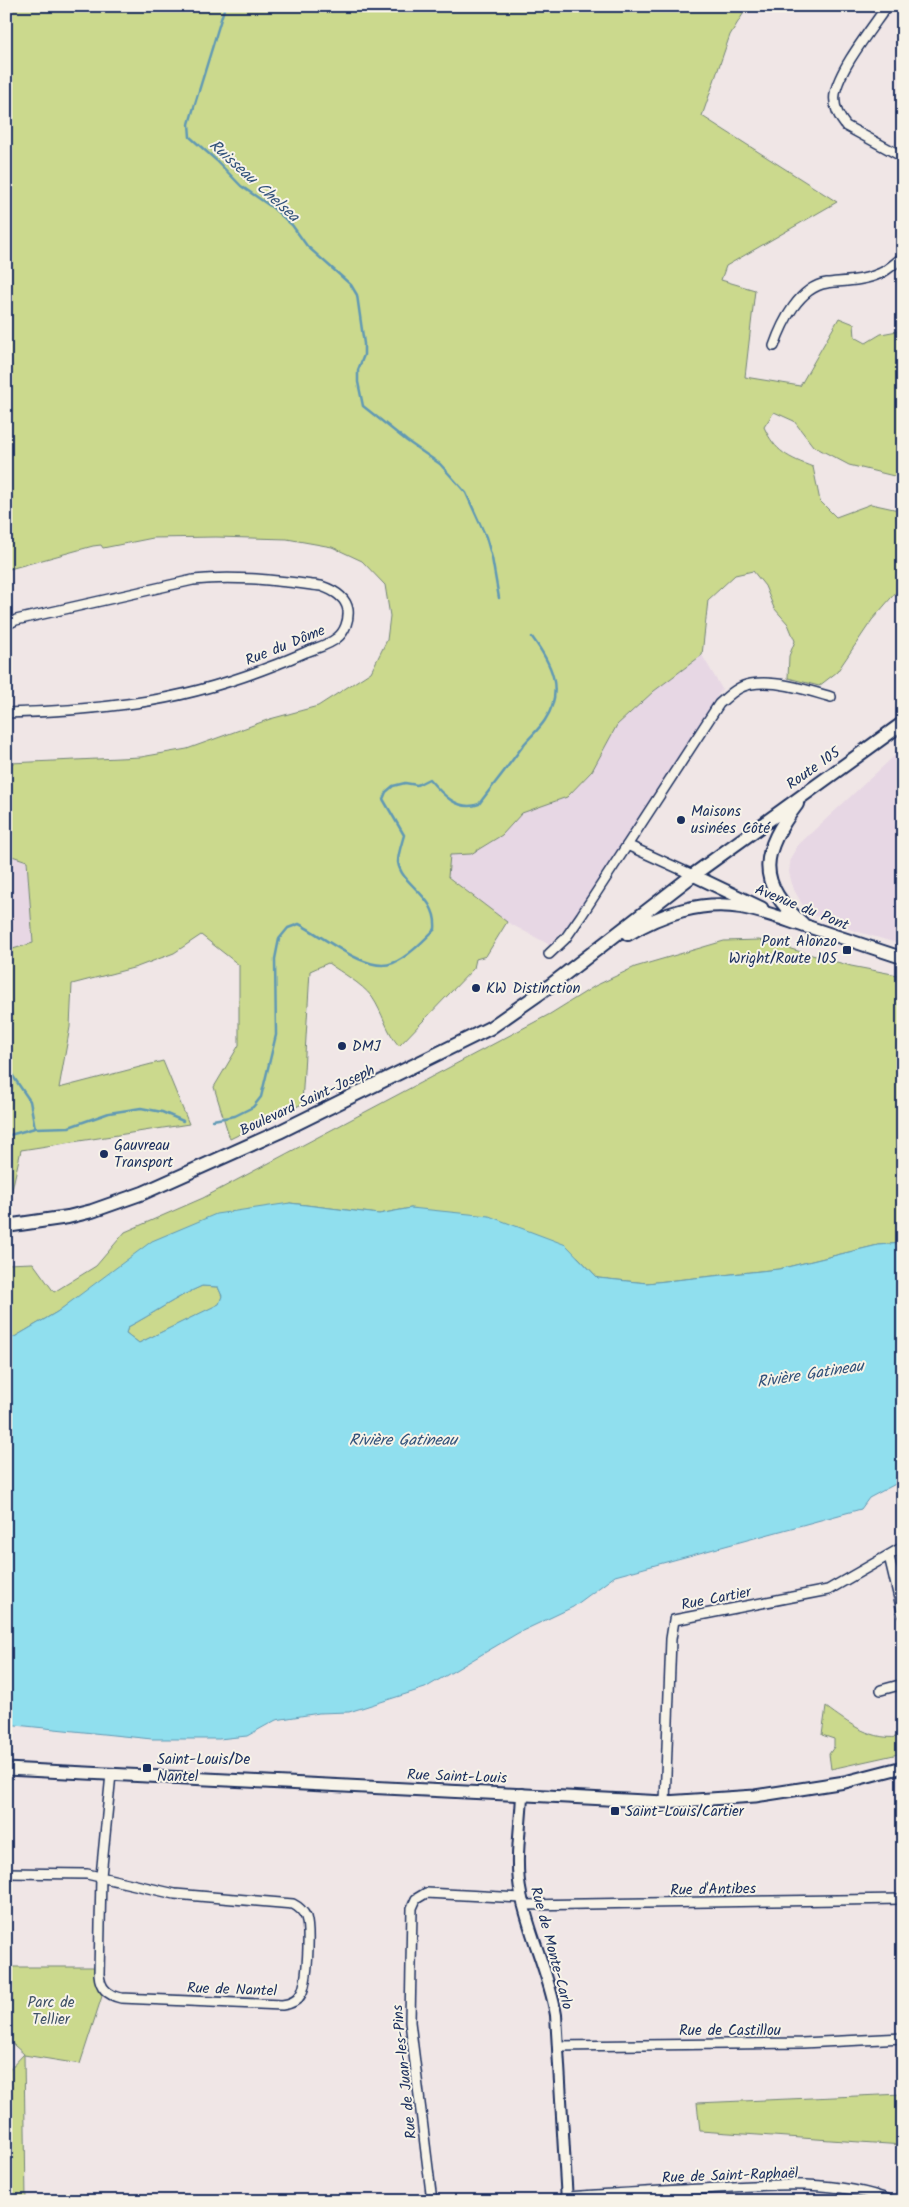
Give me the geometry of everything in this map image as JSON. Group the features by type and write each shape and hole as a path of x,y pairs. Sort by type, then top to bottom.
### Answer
{"main road":[{"name":"Route 105","path":"693,875 903,723"},
{"path":"804,794 775,837 769,860 772,887 778,899 787,910 808,927"},
{"name":"Avenue du Pont","path":"693,875 808,927 903,958"},
{"name":"Boulevard Saint-Joseph","path":"6,1226 52,1220 92,1211 167,1183 279,1132 458,1046 490,1028 543,991 693,875"},
{"path":"543,991 629,933 654,920 694,908 709,906 742,907 808,927"},
{"name":"Rue Saint-Louis","path":"6,1769 197,1777 382,1789 665,1802 755,1796 845,1782 903,1767"}],"street":[{"path":"887,6 840,77 834,103 840,118 846,126 903,157"},
{"path":"774,346 781,325 800,298 823,284 857,280 881,273 903,257"},
{"name":"Rue du Dôme","path":"6,625 16,620 193,580 223,577 257,578 330,588 340,596 348,610 346,625 338,638 274,666 248,675 169,697 136,703 74,710 6,713"},
{"path":"549,954 566,939 708,719 719,704 731,693 750,684 761,684 788,686 831,696"},
{"path":"627,845 693,875"},
{"name":"Rue Cartier","path":"665,1802 670,1639 674,1620 828,1590 903,1547"},
{"path":"889,1556 903,1615"},
{"path":"881,1690 903,1684"},
{"name":"Rue de Nantel","path":"101,1876 175,1894 286,1902 298,1906 304,1914 308,1927 305,1983 301,1994 294,2002 282,2005 121,1998 108,1994 101,1986 99,1974 101,1876 111,1774"},
{"name":"Rue de Monte-Carlo","path":"522,1794 518,1872 522,1902 553,1995 567,2199"},
{"path":"6,1873 101,1876"},
{"name":"Rue de Juan-les-Pins","path":"432,2201 410,2022 412,1908 416,1899 426,1894 522,1902"},
{"name":"Rue d'Antibes","path":"522,1902 903,1899"},
{"name":"Rue de Castillou","path":"558,2046 802,2043 903,2038"},
{"name":"Rue de Saint-Raphaël","path":"567,2199 792,2185 855,2190 892,2201"}],"shaded area":[{"path":"702,655 722,689 573,920 550,945 507,922 448,876 450,855 471,854 502,835 522,813 567,797 592,771 617,725 654,691"},
{"path":"903,748 903,945 842,927 811,914 802,904 793,888 789,872 791,857 798,845"},
{"path":"6,854 27,861 33,943 6,951"}],"green space":[{"path":"6,6 748,6 730,35 702,116 837,202 726,266 721,280 755,290 745,377 800,386 839,318 854,324 855,337 866,343 881,334 903,330 903,473 894,476 849,465 813,446 794,421 774,412 764,427 773,443 784,453 813,467 820,501 836,517 871,504 903,511 903,584 872,620 837,672 819,686 788,678 789,656 795,641 788,624 774,608 765,586 753,571 735,575 708,600 702,655 654,691 617,725 592,771 567,797 522,813 502,835 471,854 450,855 448,877 507,922 486,956 476,959 474,968 399,1046 376,1003 362,987 328,963 310,971 302,1104 230,1139 214,1087 239,1045 239,965 201,935 174,953 137,967 72,984 70,1027 59,1088 163,1061 189,1124 21,1150 9,1203 6,1203 6,951 33,943 27,861 6,854 6,771 10,763 141,757 187,749 270,719 318,706 371,672 387,640 390,616 385,585 362,561 332,547 287,539 153,538 103,548 101,545 93,546 6,570"},
{"path":"759,940 851,966 903,976 903,1243 878,1245 779,1269 647,1283 598,1278 578,1257 411,1208 379,1214 290,1203 100,1282 57,1312 6,1342 6,1264 33,1263 54,1292 96,1266 125,1232 203,1198 550,1014 595,986 635,967 724,941"},
{"path":"202,1286 218,1287 222,1296 220,1304 139,1343 126,1333 128,1327"},
{"path":"826,1707 852,1725 872,1734 882,1737 903,1736 903,1753 831,1769 829,1754 834,1747 834,1739 822,1735"},
{"name":"Parc de Tellier","path":"6,1967 99,1967 104,1990 80,2064 24,2055 26,2201 6,2201 6,2073 24,2054 6,2038"},
{"path":"903,2094 903,2145 700,2131 697,2103"}],"water":[{"name":"Rivière Gatineau","path":"290,1203 379,1214 411,1208 489,1216 566,1245 598,1278 647,1283 779,1269 878,1245 903,1243 903,1480 869,1498 861,1509 615,1576 573,1607 518,1633 425,1688 349,1712 319,1713 276,1720 247,1736 219,1739 152,1739 6,1724 6,1342 57,1312 152,1241 216,1214","holes":["202,1286 218,1287 222,1296 219,1304 139,1343 126,1333 128,1327 192,1290"]}],"waterway":[{"name":"Ruisseau Chelsea","path":"225,6 189,124 190,137 241,186 273,208 292,225 307,246 351,285 357,295 364,344 364,355 358,370 358,382 363,406 440,464 466,493 486,537 499,598"},
{"name":"Ruisseau Chelsea","path":"213,1120 235,1116 253,1107 261,1097 276,1035 275,959 279,939 288,928 299,924 358,959 382,965 393,963 404,957 435,929 431,908 405,878 401,870 398,859 404,835 383,799 386,792 393,786 405,783 417,785 429,779 445,796 457,804 464,806 479,804 525,743 543,723 551,709 555,687 553,677 545,657 532,637"},
{"path":"6,1066 30,1101 35,1128"},
{"name":"Ruisseau Chelsea","path":"6,1136 35,1128 69,1127 109,1113 141,1108 162,1112 183,1121"}],"place":[{"name":"Maisons usinées Côté","path":"681,820"},
{"name":"Pont Alonzo Wright/Route 105","path":"847,950"},
{"name":"KW Distinction","path":"476,988"},
{"name":"DMJ","path":"342,1046"},
{"name":"Gauvreau Transport","path":"104,1154"},
{"name":"Saint-Louis/De Nantel","path":"147,1768"},
{"name":"Saint-Louis/Cartier","path":"615,1811"}]}
